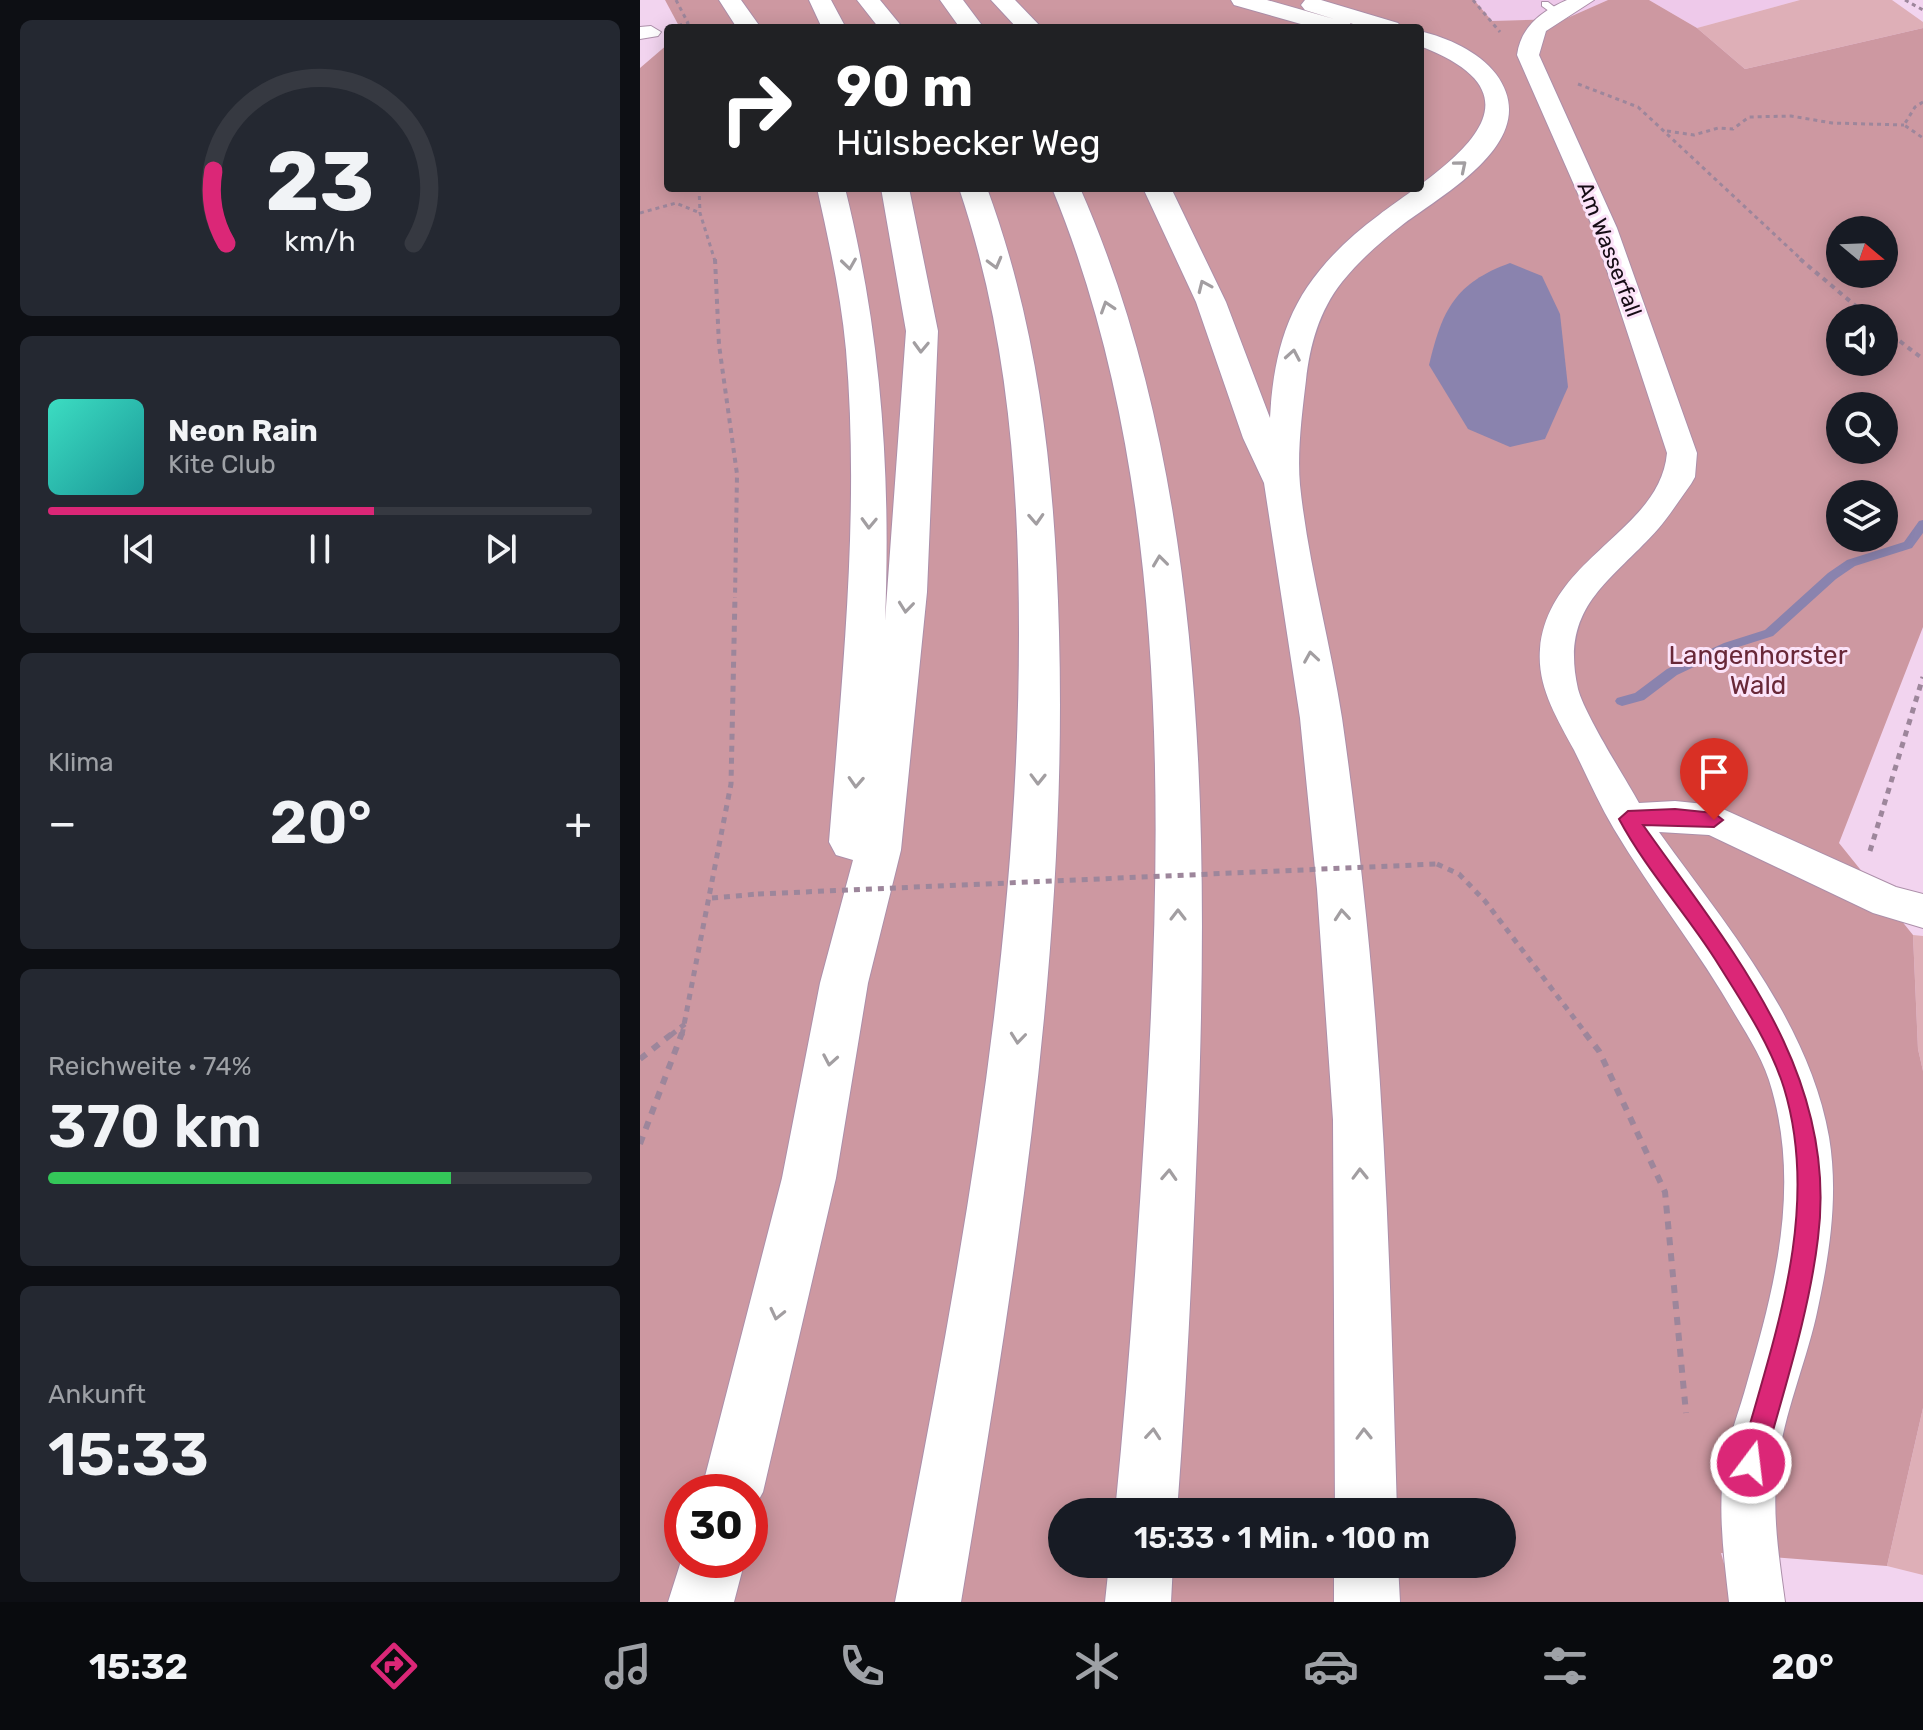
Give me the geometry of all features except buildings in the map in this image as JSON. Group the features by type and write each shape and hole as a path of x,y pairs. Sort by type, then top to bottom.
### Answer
{"highway":[{"path":"730,0 746,24"},
{"path":"820,0 832,24"},
{"path":"868,0 888,24"},
{"path":"951,0 969,24"},
{"path":"1002,0 1026,24"},
{"path":"1242,0 1327,24"},
{"path":"1295,0 1376,24"},
{"path":"1366,1498 1359,1120 1344,935 1321,718 1282,483 1296,338 1316,296 1342,263 1388,222 1462,167 1484,145 1497,125 1498,106 1493,89 1482,74 1450,51 1424,40"},
{"path":"1424,57 1445,68 1460,88"},
{"path":"832,192 845,235 863,360 870,510 844,983"},
{"path":"736,1474 809,1178 844,983 878,850 908,592 922,331 896,192"},
{"path":"928,1602 972,1360 1016,1054 1037,810 1041,634 1036,515 1024,398 1009,313 974,192"},
{"path":"1068,192 1087,241 1128,379 1152,504 1169,638 1178,802 1177,1031 1159,1372 1147,1498"},
{"path":"1159,192 1211,302 1260,438 1282,483"},
{"path":"701,1602 708,1578"},
{"path":"1138,1602 1140,1578"},
{"path":"1366,1578 1367,1602"}],"street":[{"name":"Am Wasserfall","path":"1584,0 1550,8 1528,43 1528,55 1605,228 1677,429 1682,453 1680,477 1647,521 1588,578 1564,612 1557,651 1561,691 1628,819 1722,953 1774,1040 1794,1087 1806,1137 1810,1188 1807,1238 1791,1317 1751,1463 1749,1536 1757,1602"},
{"path":"1628,819 1675,816 1714,820 1887,901 1923,911"}],"path":[{"path":"1905,0 1923,10"},
{"path":"1538,78 1613,95 1638,107 1788,248 1854,304"},
{"path":"1904,125 1915,107 1923,102"},
{"path":"1665,131 1694,135 1718,128 1733,129 1749,117 1791,116 1832,123 1904,125 1923,138"},
{"path":"640,1144 686,1024 731,784 737,654 737,474 719,345 715,251 700,213 699,192"},
{"path":"640,213 676,203 700,213"},
{"path":"1898,340 1923,359"},
{"path":"1859,887 1923,677"},
{"path":"712,898 1437,864 1459,874 1485,901 1599,1051 1665,1192 1686,1413"},
{"path":"640,1059 686,1024"}],"shaded area":[{"path":"1474,0 1608,0 1565,19 1492,21"},
{"path":"1649,0 1800,0 1697,28"},
{"path":"1800,0 1892,0 1923,22 1923,28 1745,69 1697,28"},
{"path":"1510,263 1542,276 1560,314 1568,387 1545,439 1510,447 1468,429 1429,365 1439,329 1454,301 1476,280"},
{"path":"1913,935 1923,936 1923,1071 1918,1049"},
{"path":"1923,1408 1923,1575 1887,1566"}],"green space":[{"name":"Langenhorster Wald","path":"665,0 1474,0 1492,21 1565,19 1608,0 1649,0 1697,28 1745,69 1923,28 1923,627 1839,843 1913,935 1918,1049 1923,1071 1923,1408 1887,1566 1721,1553 1735,1602 640,1602 640,68 664,47 664,192 1424,192 1424,24 678,24"}],"waterway":[{"path":"1622,701 1639,697 1672,672 1728,646 1769,633 1832,576 1851,563 1908,545 1923,524"}],"route":[{"path":"1714,820 1675,816 1628,819 1722,953 1774,1040 1794,1087 1806,1137 1810,1188 1807,1238 1791,1317 1751,1463"}]}
